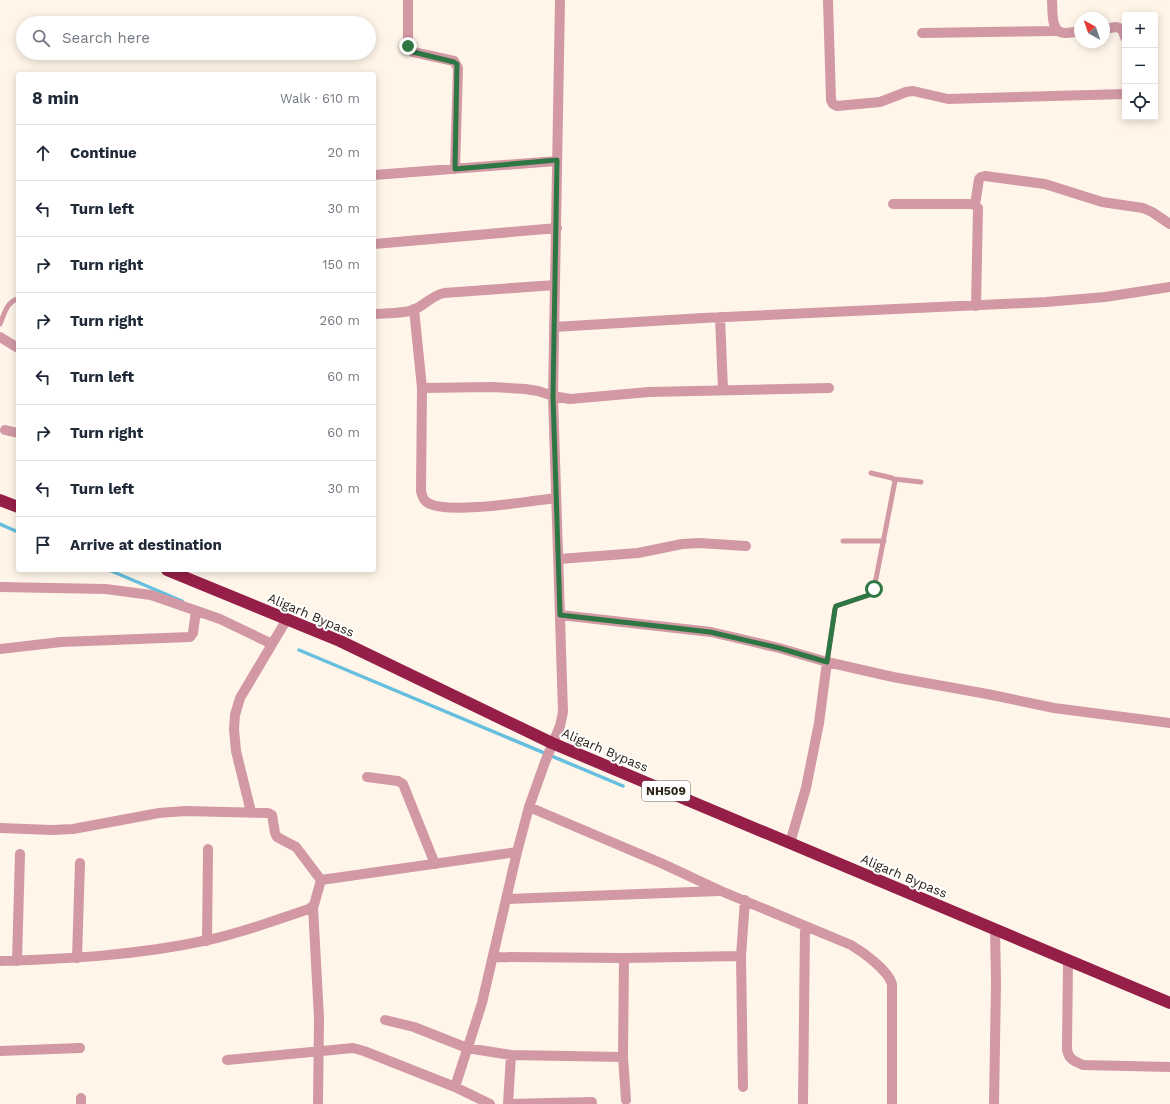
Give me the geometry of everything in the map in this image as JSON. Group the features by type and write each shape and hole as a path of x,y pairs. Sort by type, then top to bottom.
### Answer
{"highway":[{"path":"0,500 16,507"},
{"name":"Aligarh Bypass","path":"172,572 340,641 551,746 790,843 1170,1003"}],"street":[{"path":"408,0 409,49 413,52 457,64 455,169"},
{"path":"455,1087 482,1003 517,852 545,762 560,726 562,712 559,559 553,396 560,0"},
{"path":"828,0 832,100 833,104 837,106 876,103 906,92 914,91 948,99 1122,94"},
{"path":"1052,0 1054,26 1057,31"},
{"path":"1110,28 1116,27 1122,30"},
{"path":"922,33 1057,31 1062,33 1074,32"},
{"path":"376,175 557,160"},
{"path":"976,306 978,210 975,205 979,179 981,177 986,176 1045,184 1102,202 1143,208 1170,224"},
{"path":"893,204 975,205"},
{"path":"376,244 557,228"},
{"path":"376,314 404,312 414,309 436,295 444,293 555,285"},
{"path":"554,327 720,317 976,306 1105,297 1170,287"},
{"path":"414,309 422,388 421,491 426,503 433,506 476,508 556,498"},
{"path":"720,317 724,390"},
{"path":"0,337 16,347"},
{"path":"422,388 505,388 538,390 553,396 570,399 650,392 829,388"},
{"path":"5,430 16,433"},
{"path":"559,559 638,553 682,544 699,543 746,546"},
{"path":"0,587 106,589 151,595 232,624 272,644"},
{"path":"0,648 61,642 190,637 194,633 196,611"},
{"path":"560,615 710,632 779,648 827,662 1054,708 1170,723"},
{"path":"251,812 236,751 234,729 235,715 240,698 287,619"},
{"path":"790,843 806,788 819,723 827,662"},
{"path":"367,776 398,781 403,784 436,864"},
{"path":"530,807 859,950 890,978 892,984 892,1104"},
{"path":"0,828 52,830 73,829 159,813 251,812 270,814 277,837 296,847 321,880"},
{"path":"207,941 208,849"},
{"path":"321,880 517,852"},
{"path":"17,961 20,854"},
{"path":"77,958 80,863"},
{"path":"318,1104 319,1018 313,907 321,880"},
{"path":"507,900 721,891"},
{"path":"743,1087 741,956 745,900"},
{"path":"0,962 138,953 207,941 227,936 313,907"},
{"path":"803,1104 805,927"},
{"path":"994,1104 995,929"},
{"path":"493,957 624,958 741,956"},
{"path":"624,958 623,1057 626,1100"},
{"path":"1068,960 1067,1050 1071,1059 1083,1065 1170,1067"},
{"path":"385,1020 414,1027 467,1048 511,1055 623,1057"},
{"path":"0,1051 80,1048"},
{"path":"227,1060 354,1048 455,1087 490,1104"},
{"path":"511,1055 508,1104 592,1102"}],"lane":[{"path":"0,324 10,303 16,299"},
{"path":"871,473 894,479 921,482"},
{"path":"827,662 835,609 840,604 869,595 872,592 884,541 895,484 894,479"},
{"path":"843,541 884,541"}],"waterway":[{"path":"0,524 16,531"},
{"path":"114,572 182,601"},
{"path":"299,650 623,786"}],"route":[{"path":"408,46 413,52 457,64 455,169 557,160 553,396 560,615 710,632 738,637 827,662 836,606 869,595 874,589"}]}
